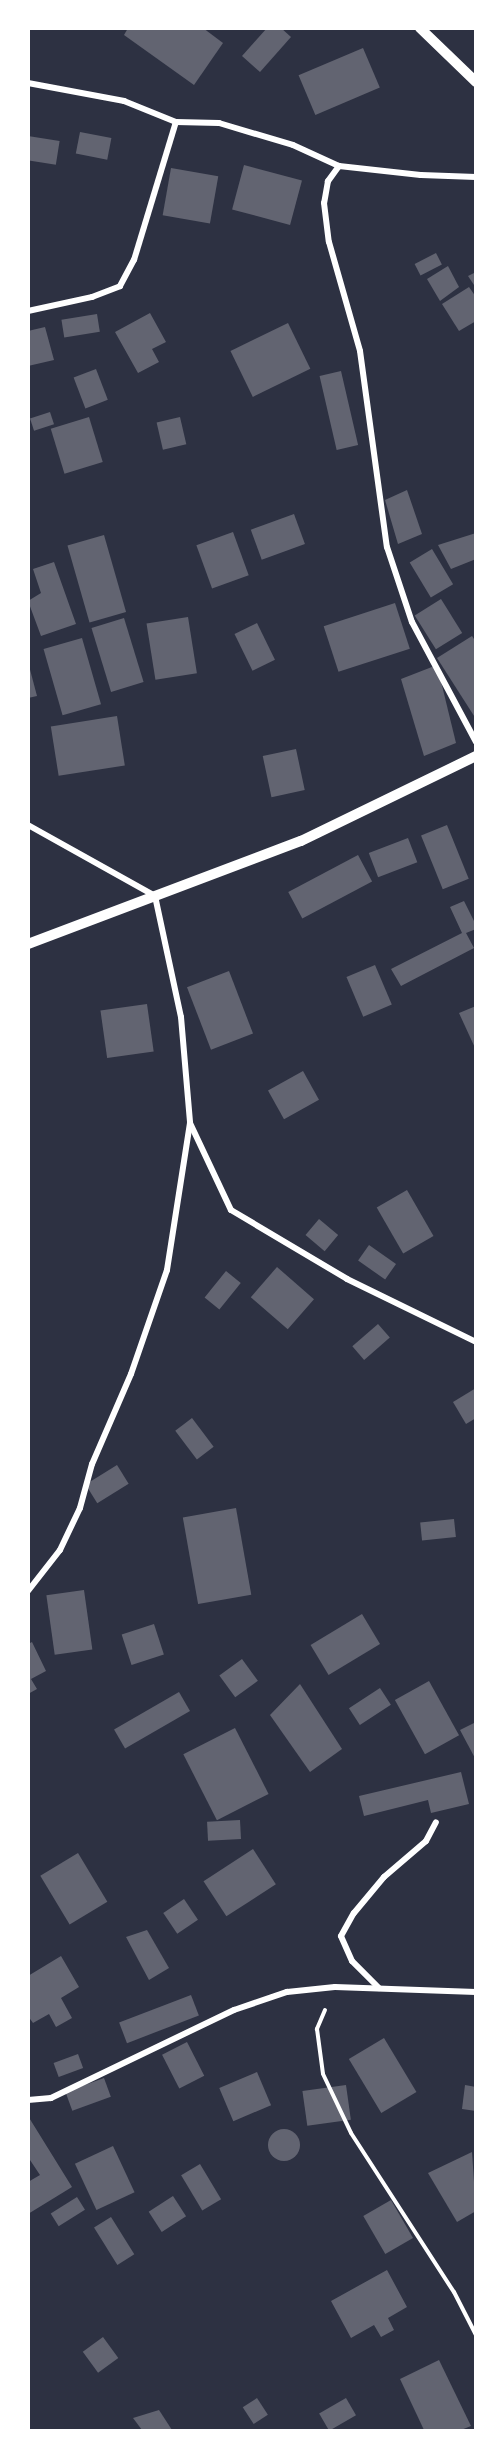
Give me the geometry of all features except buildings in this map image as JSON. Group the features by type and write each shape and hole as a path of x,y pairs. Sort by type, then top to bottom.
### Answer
{"street":[{"path":"420,28 476,82"},
{"path":"28,83 123,101 176,122 219,123 293,145 339,166 421,175 476,177"},
{"path":"28,311 92,297 120,286 134,260 176,122"},
{"path":"339,166 328,181 324,203 329,242 360,351 387,547 412,622 476,742"},
{"path":"28,944 302,841 476,756"},
{"path":"28,825 155,896 181,1017 190,1122 167,1270 130,1374 92,1464 80,1508 60,1550 28,1592"},
{"path":"190,1122 231,1210 347,1279 476,1342"},
{"path":"380,1988 352,1961 341,1936 354,1913 384,1877 426,1841 436,1822"},
{"path":"28,2100 51,2098 234,2010 287,1992 335,1987 476,1992"}],"path":[{"path":"335,1987 317,2030 323,2074 351,2133 454,2292 476,2335"}]}
